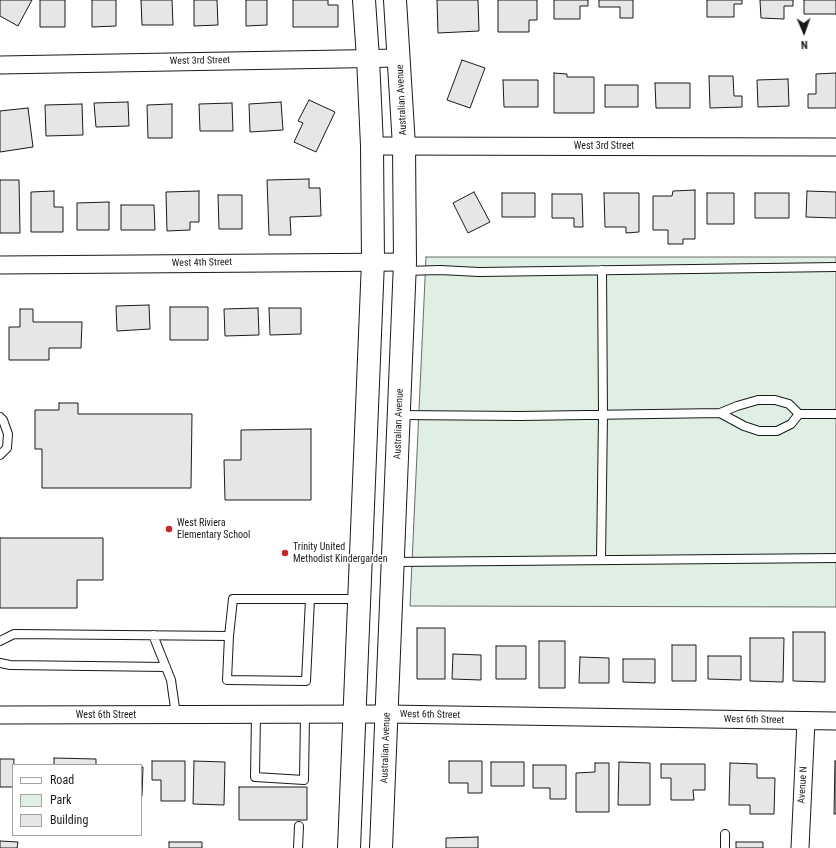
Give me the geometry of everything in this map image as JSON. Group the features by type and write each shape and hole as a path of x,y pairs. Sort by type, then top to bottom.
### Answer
{"main road":[{"path":"349,848 373,261 372,146 364,0"},
{"name":"Australian Avenue","path":"382,848 405,266 404,146 400,58 395,0"}],"street":[{"name":"West 3rd Street","path":"0,65 400,58"},
{"name":"West 3rd Street","path":"372,146 836,147"},
{"name":"West 4th Street","path":"0,265 373,261 405,266"},
{"name":"West 6th Street","path":"0,715 387,714 836,721"},
{"name":"Avenue N","path":"800,848 806,721"}],"lane":[{"path":"405,266 479,272 836,267"},
{"path":"601,559 604,416 602,270"},
{"path":"399,415 604,416 720,413 736,406 758,400 775,400 789,404 798,414 836,414"},
{"path":"720,413 744,426 759,431 777,431 791,424 798,414"},
{"path":"0,417 3,420 8,434 7,448 0,455"},
{"path":"393,562 836,558"},
{"path":"310,599 306,682 228,680 229,636 233,599 310,599 360,599"},
{"path":"0,641 14,634 229,636"},
{"path":"153,635 171,680 176,715"},
{"path":"0,663 10,665 166,667"},
{"path":"256,715 255,777 304,780 304,714"},
{"path":"298,848 299,826"},
{"path":"725,834 725,848"}],"green space":[{"path":"426,257 836,257 836,607 410,606"}],"building":[{"path":"0,0 32,0 18,26 0,16"},
{"path":"40,0 65,0 65,27 40,27"},
{"path":"92,0 116,0 116,26 92,27"},
{"path":"141,0 172,0 173,25 142,25"},
{"path":"194,0 217,0 218,25 194,26"},
{"path":"246,0 267,0 267,25 246,26"},
{"path":"293,0 328,0 328,5 338,5 338,27 293,27"},
{"path":"437,0 478,0 479,31 438,33"},
{"path":"498,0 537,0 537,20 529,20 529,32 498,32"},
{"path":"554,0 588,0 588,6 580,6 580,19 554,19"},
{"path":"599,0 633,0 633,18 620,18 620,7 599,7"},
{"path":"707,0 742,0 742,4 734,4 734,17 707,17"},
{"path":"760,0 793,0 793,6 784,6 784,19 761,18"},
{"path":"804,0 836,0 836,14 804,14"},
{"path":"462,60 485,68 470,108 447,100"},
{"path":"554,73 567,74 567,77 594,77 594,113 554,113"},
{"path":"836,73 836,108 808,108 808,94 816,94 816,74"},
{"path":"709,76 733,76 734,96 742,96 742,107 710,108"},
{"path":"788,79 789,106 758,107 757,80"},
{"path":"503,80 538,80 538,107 504,107"},
{"path":"655,83 690,83 690,108 656,108"},
{"path":"605,85 638,85 638,107 605,107"},
{"path":"309,100 335,112 316,152 294,142 303,123 298,121"},
{"path":"128,102 129,126 96,127 94,103"},
{"path":"281,102 283,130 250,132 249,104"},
{"path":"232,103 233,131 200,131 199,104"},
{"path":"82,104 83,135 46,136 45,105"},
{"path":"172,104 172,138 148,138 147,105"},
{"path":"28,108 33,147 0,152 0,111"},
{"path":"309,179 309,188 320,188 321,216 290,217 291,235 269,235 267,180"},
{"path":"0,180 19,180 20,233 0,233"},
{"path":"695,190 695,239 683,239 683,244 668,244 668,230 653,230 653,196 672,196 673,191"},
{"path":"54,191 54,207 63,207 63,232 31,232 31,192"},
{"path":"199,191 199,222 190,222 190,230 167,231 166,192"},
{"path":"807,191 836,192 836,218 806,217"},
{"path":"474,192 490,222 468,233 453,203"},
{"path":"502,193 535,193 535,217 502,217"},
{"path":"604,193 639,193 639,232 626,233 626,227 605,227"},
{"path":"707,193 734,193 734,224 707,224"},
{"path":"755,193 789,193 789,218 755,218"},
{"path":"552,194 582,194 583,227 574,227 574,218 552,218"},
{"path":"218,195 242,195 242,229 219,229"},
{"path":"109,202 109,230 77,230 77,203"},
{"path":"121,205 154,205 155,230 121,230"},
{"path":"149,305 150,329 117,331 116,306"},
{"path":"170,307 208,307 208,340 170,340"},
{"path":"258,308 259,335 225,336 224,309"},
{"path":"269,308 301,308 301,334 270,335"},
{"path":"20,309 33,309 33,322 82,322 81,348 49,348 49,360 9,360 9,327 20,327"},
{"path":"59,403 78,403 78,414 192,414 191,488 42,488 42,449 35,449 35,410 59,410"},
{"path":"311,429 311,500 225,500 224,460 241,460 241,430"},
{"path":"0,538 103,538 103,580 77,580 77,608 0,608"},
{"path":"417,628 445,628 445,679 417,679"},
{"path":"793,632 825,632 825,682 793,681"},
{"path":"750,638 784,638 783,682 750,681"},
{"path":"539,641 565,641 565,688 539,688"},
{"path":"672,645 696,645 696,681 672,681"},
{"path":"496,646 526,646 526,679 496,679"},
{"path":"453,654 481,655 481,680 452,679"},
{"path":"708,656 741,656 741,680 708,679"},
{"path":"580,657 609,658 609,683 579,683"},
{"path":"623,659 655,659 655,683 623,682"},
{"path":"54,758 96,759 96,764 54,764"},
{"path":"0,759 14,759 14,764 12,764 12,787 0,787"},
{"path":"152,761 185,761 185,801 161,801 161,780 152,780"},
{"path":"194,761 225,762 224,805 193,804"},
{"path":"449,761 482,761 482,793 468,793 468,783 449,783"},
{"path":"835,761 836,814 834,814"},
{"path":"491,762 524,762 524,786 491,786"},
{"path":"619,762 650,763 650,805 618,805"},
{"path":"595,763 609,763 609,812 576,812 576,773 595,772"},
{"path":"730,763 757,764 757,778 775,778 774,814 750,814 750,805 729,805"},
{"path":"661,764 705,764 705,790 693,790 694,800 671,800 671,778 661,778"},
{"path":"533,765 566,765 566,799 550,799 550,788 533,788"},
{"path":"142,767 143,767 142,796"},
{"path":"239,787 307,787 307,820 239,820"},
{"path":"478,837 478,848 446,848 446,838"},
{"path":"0,841 18,842 17,848 0,848"},
{"path":"169,842 202,842 202,848 169,848"},
{"path":"736,842 763,842 763,848 736,848"}],"place":[{"name":"West Riviera Elementary School","path":"169,529"},
{"name":"Trinity United Methodist Kindergarden","path":"285,553"}]}
